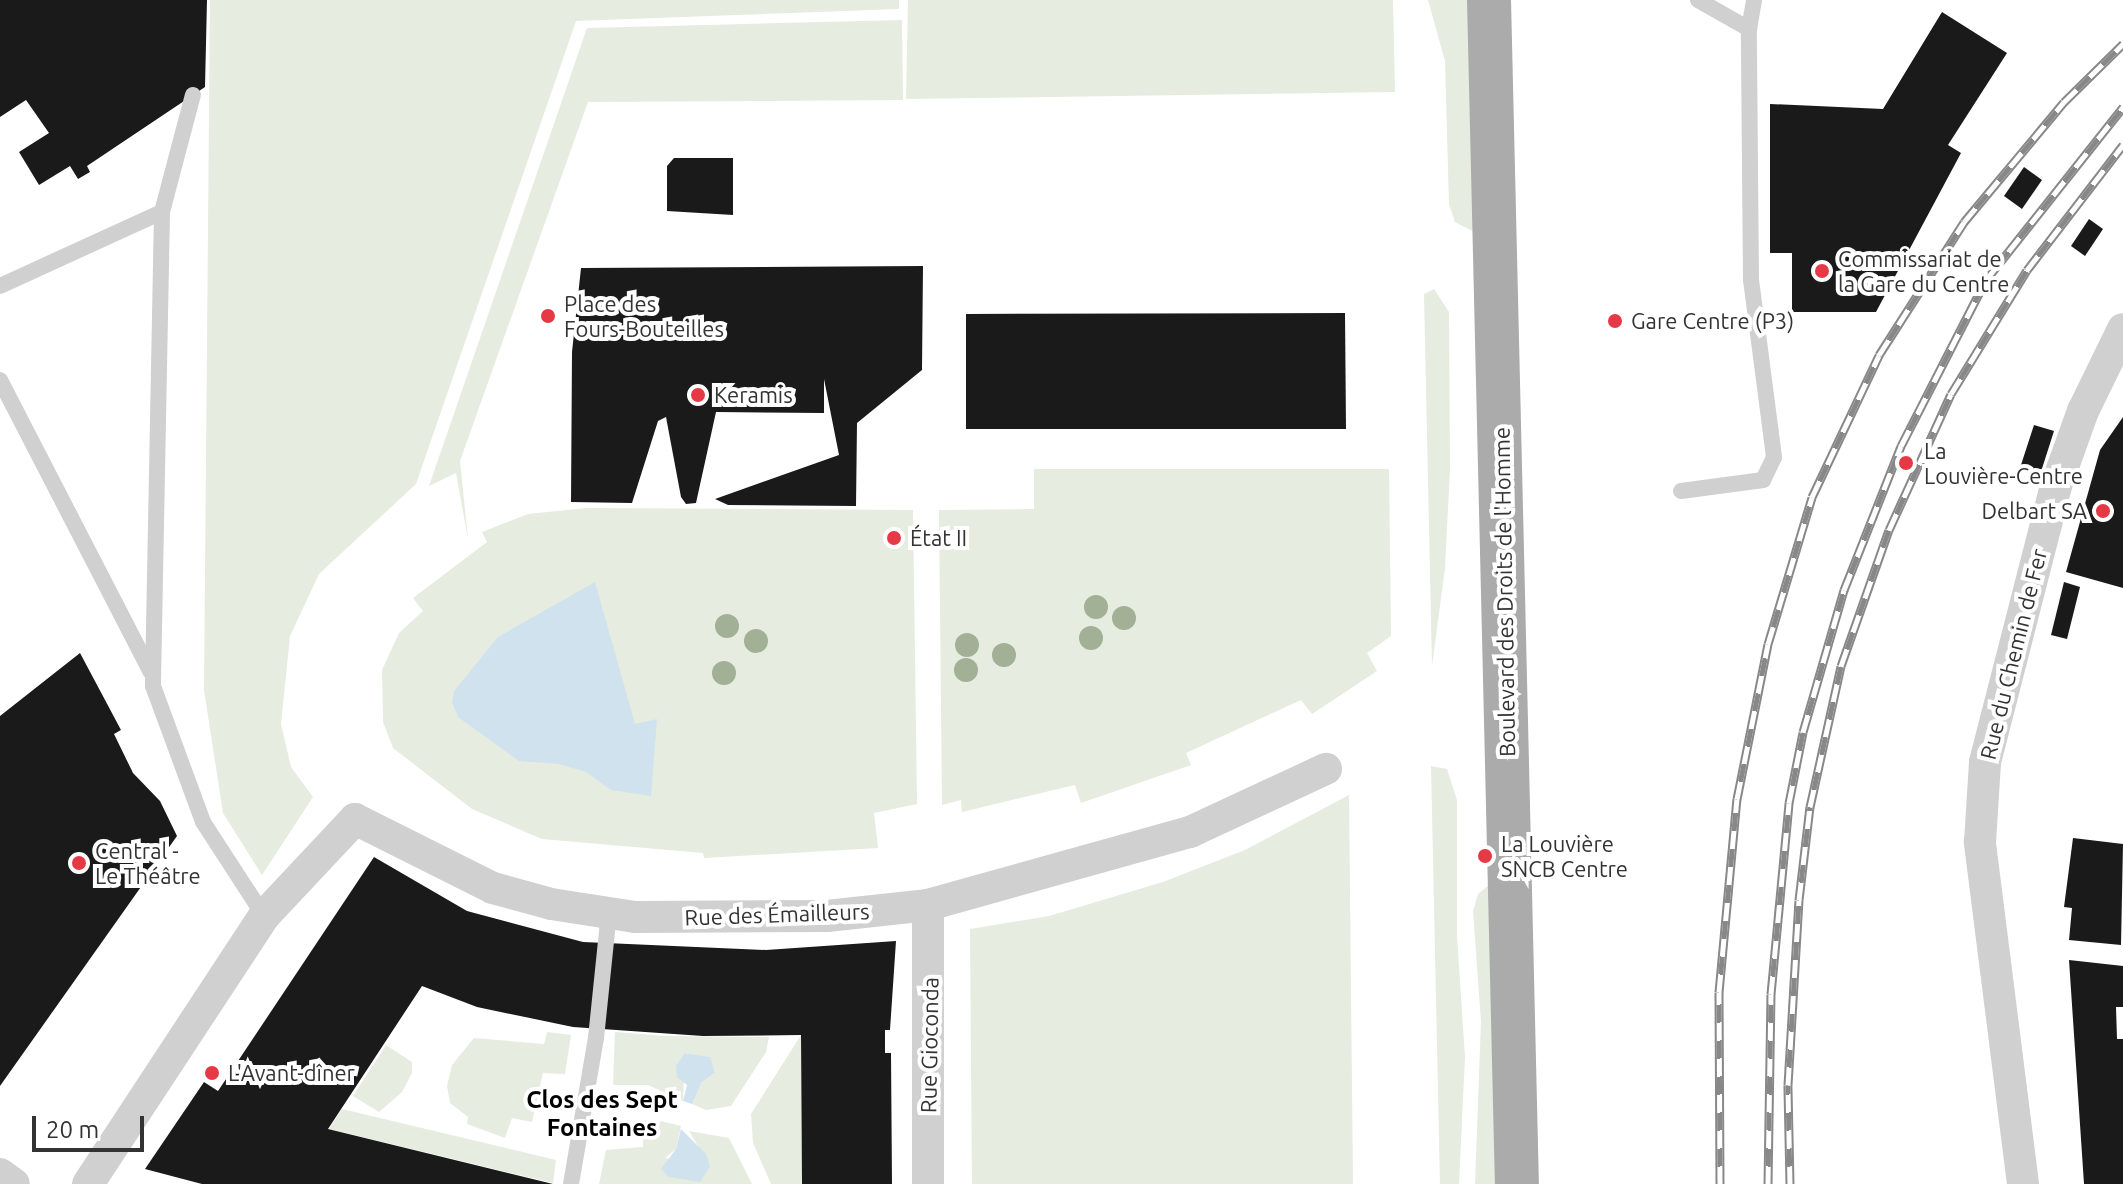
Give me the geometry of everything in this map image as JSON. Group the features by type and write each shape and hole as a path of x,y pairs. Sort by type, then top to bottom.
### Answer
{"main road":[{"name":"Boulevard des Droits de l'Homme","path":"1489,0 1519,1182"}],"street":[{"name":"Rue du Chemin de Fer","path":"2023,1184 1980,842 1985,762 2055,489 2083,411 2123,329"},
{"name":"Rue des Émailleurs","path":"264,916 355,819 493,888 609,913 827,916 928,905 1190,832 1326,769"},
{"name":"Rue Gioconda","path":"928,905 928,1184"},
{"path":"88,1184 264,916"},
{"path":"0,1174 14,1184"}],"lane":[{"path":"1698,0 1749,29"},
{"path":"1681,491 1763,480 1774,457 1751,280 1749,29 1754,0"},
{"path":"152,674 162,212 193,95"},
{"path":"0,286 162,212"},
{"path":"0,380 152,674 203,822 264,916"},
{"path":"571,1184 596,1038 609,913"}],"shaded area":[{"path":"210,0 899,0 899,9 576,21 416,484 319,574 290,636 281,724 291,767 313,797 262,875 223,813 204,690"},
{"path":"908,0 1393,0 1395,92 906,99"},
{"path":"1428,0 1470,0 1482,236 1455,222 1449,204 1445,61"},
{"path":"902,20 903,100 588,102 460,461 468,539 456,473 429,486 587,28"},
{"path":"1434,289 1449,312 1450,469 1445,568 1432,666 1424,294"},
{"path":"1034,469 1389,469 1391,636 1367,653 1377,671 1312,714 1301,700 1186,753 1191,765 1081,803 1075,785 962,812 961,800 942,805 939,510 1034,509"},
{"path":"587,508 913,510 917,804 874,813 878,848 704,858 703,853 542,839 472,809 393,748 383,722 382,670 399,633 423,611 413,598 487,542 482,532 528,514"},
{"path":"1431,766 1447,769 1457,800 1457,936 1465,1057 1459,1184 1440,1184"},
{"path":"1349,795 1353,1184 972,1184 970,929 1049,916 1163,882 1245,850"},
{"path":"1494,881 1501,1184 1475,1184 1481,1021 1473,911 1478,894"},
{"path":"547,1032 571,1035 565,1074 543,1073 532,1122 512,1118 505,1138 467,1124 468,1117 450,1103 447,1086 452,1065 474,1038 544,1044"},
{"path":"615,1032 769,1037 766,1052 731,1106 706,1110 692,1104 702,1082 715,1073 709,1057 685,1053 683,1101 648,1085 613,1085"},
{"path":"801,1035 802,1184 771,1184 753,1143 751,1114"},
{"path":"386,1045 412,1062 412,1073 402,1092 379,1112 353,1096"},
{"path":"342,1109 556,1160 553,1183 329,1129"},
{"path":"652,1119 681,1126 676,1149 665,1158 710,1166 689,1131 729,1138 752,1184 599,1184 606,1150 643,1147 643,1121"}],"water":[{"path":"595,582 635,724 657,719 651,796 611,790 586,772 559,764 519,761 458,717 452,702 454,691 498,637"},
{"path":"685,1053 710,1057 715,1073 702,1082 692,1104 683,1101 687,1085 677,1077 676,1066"},
{"path":"681,1129 706,1154 710,1166 700,1182 669,1177 661,1169 676,1149"}],"building":[{"path":"0,0 207,0 205,87 87,166 90,172 78,179 70,166 39,185 19,152 49,133 26,100 0,117"},
{"path":"1942,12 2007,53 1948,145 1961,153 1876,312 1792,312 1792,253 1770,253 1770,104 1883,109"},
{"path":"674,158 733,158 733,215 667,211 667,166"},
{"path":"2024,167 2042,180 2022,209 2004,196"},
{"path":"2089,219 2103,229 2085,256 2071,246"},
{"name":"Keramis","path":"923,266 922,370 857,423 856,506 728,505 715,499 839,455 824,379 824,413 716,412 696,503 686,504 681,497 666,417 658,421 632,503 571,502 572,352 581,268"},
{"path":"1345,313 1346,429 966,429 966,314"},
{"name":"Delbart SA","path":"2123,417 2123,588 2066,572 2100,450"},
{"path":"2034,425 2054,431 2039,478 2019,471"},
{"path":"2064,582 2080,587 2067,639 2051,635"},
{"name":"Central - Le Théâtre","path":"80,653 121,730 114,734 133,773 160,801 177,836 0,1086 0,716"},
{"path":"2073,838 2123,844 2121,945 2069,940 2072,908 2064,907"},
{"path":"374,857 467,911 583,942 766,950 896,941 890,1030 885,1030 885,1053 891,1053 892,1184 802,1184 801,1035 703,1036 573,1027 477,1007 422,986 328,1129 553,1184 202,1184 145,1169 204,1082 218,1091"},
{"path":"2069,960 2123,966 2123,1007 2116,1007 2117,1039 2123,1039 2123,1184 2084,1184"}],"railway":[{"path":"1720,1184 1719,992 1737,799 1768,644 1812,497 1879,355 1964,222 2064,102 2123,44"},
{"path":"1768,1184 1771,994 1789,803 1803,732 1844,590 1901,446 1986,280 2123,107"},
{"path":"1790,1184 1788,1085 1799,900 1810,807 1841,666 1889,530 1951,394 2027,270 2123,145"}],"place":[{"name":"Commissariat de la Gare du Centre","path":"1822,271"},
{"name":"Place des Fours-Bouteilles","path":"548,316"},
{"name":"Gare Centre (P3)","path":"1615,321"},
{"name":"Keramis","path":"698,395"},
{"name":"La Louvière-Centre","path":"1906,463"},
{"name":"Delbart SA","path":"2103,511"},
{"name":"État II","path":"894,538"},
{"name":"La Louvière SNCB Centre","path":"1485,856"},
{"name":"Central - Le Théâtre","path":"79,863"},
{"name":"L'Avant-dîner","path":"212,1073"}],"district":[{"name":"Clos des Sept Fontaines","path":"602,1114"}]}
